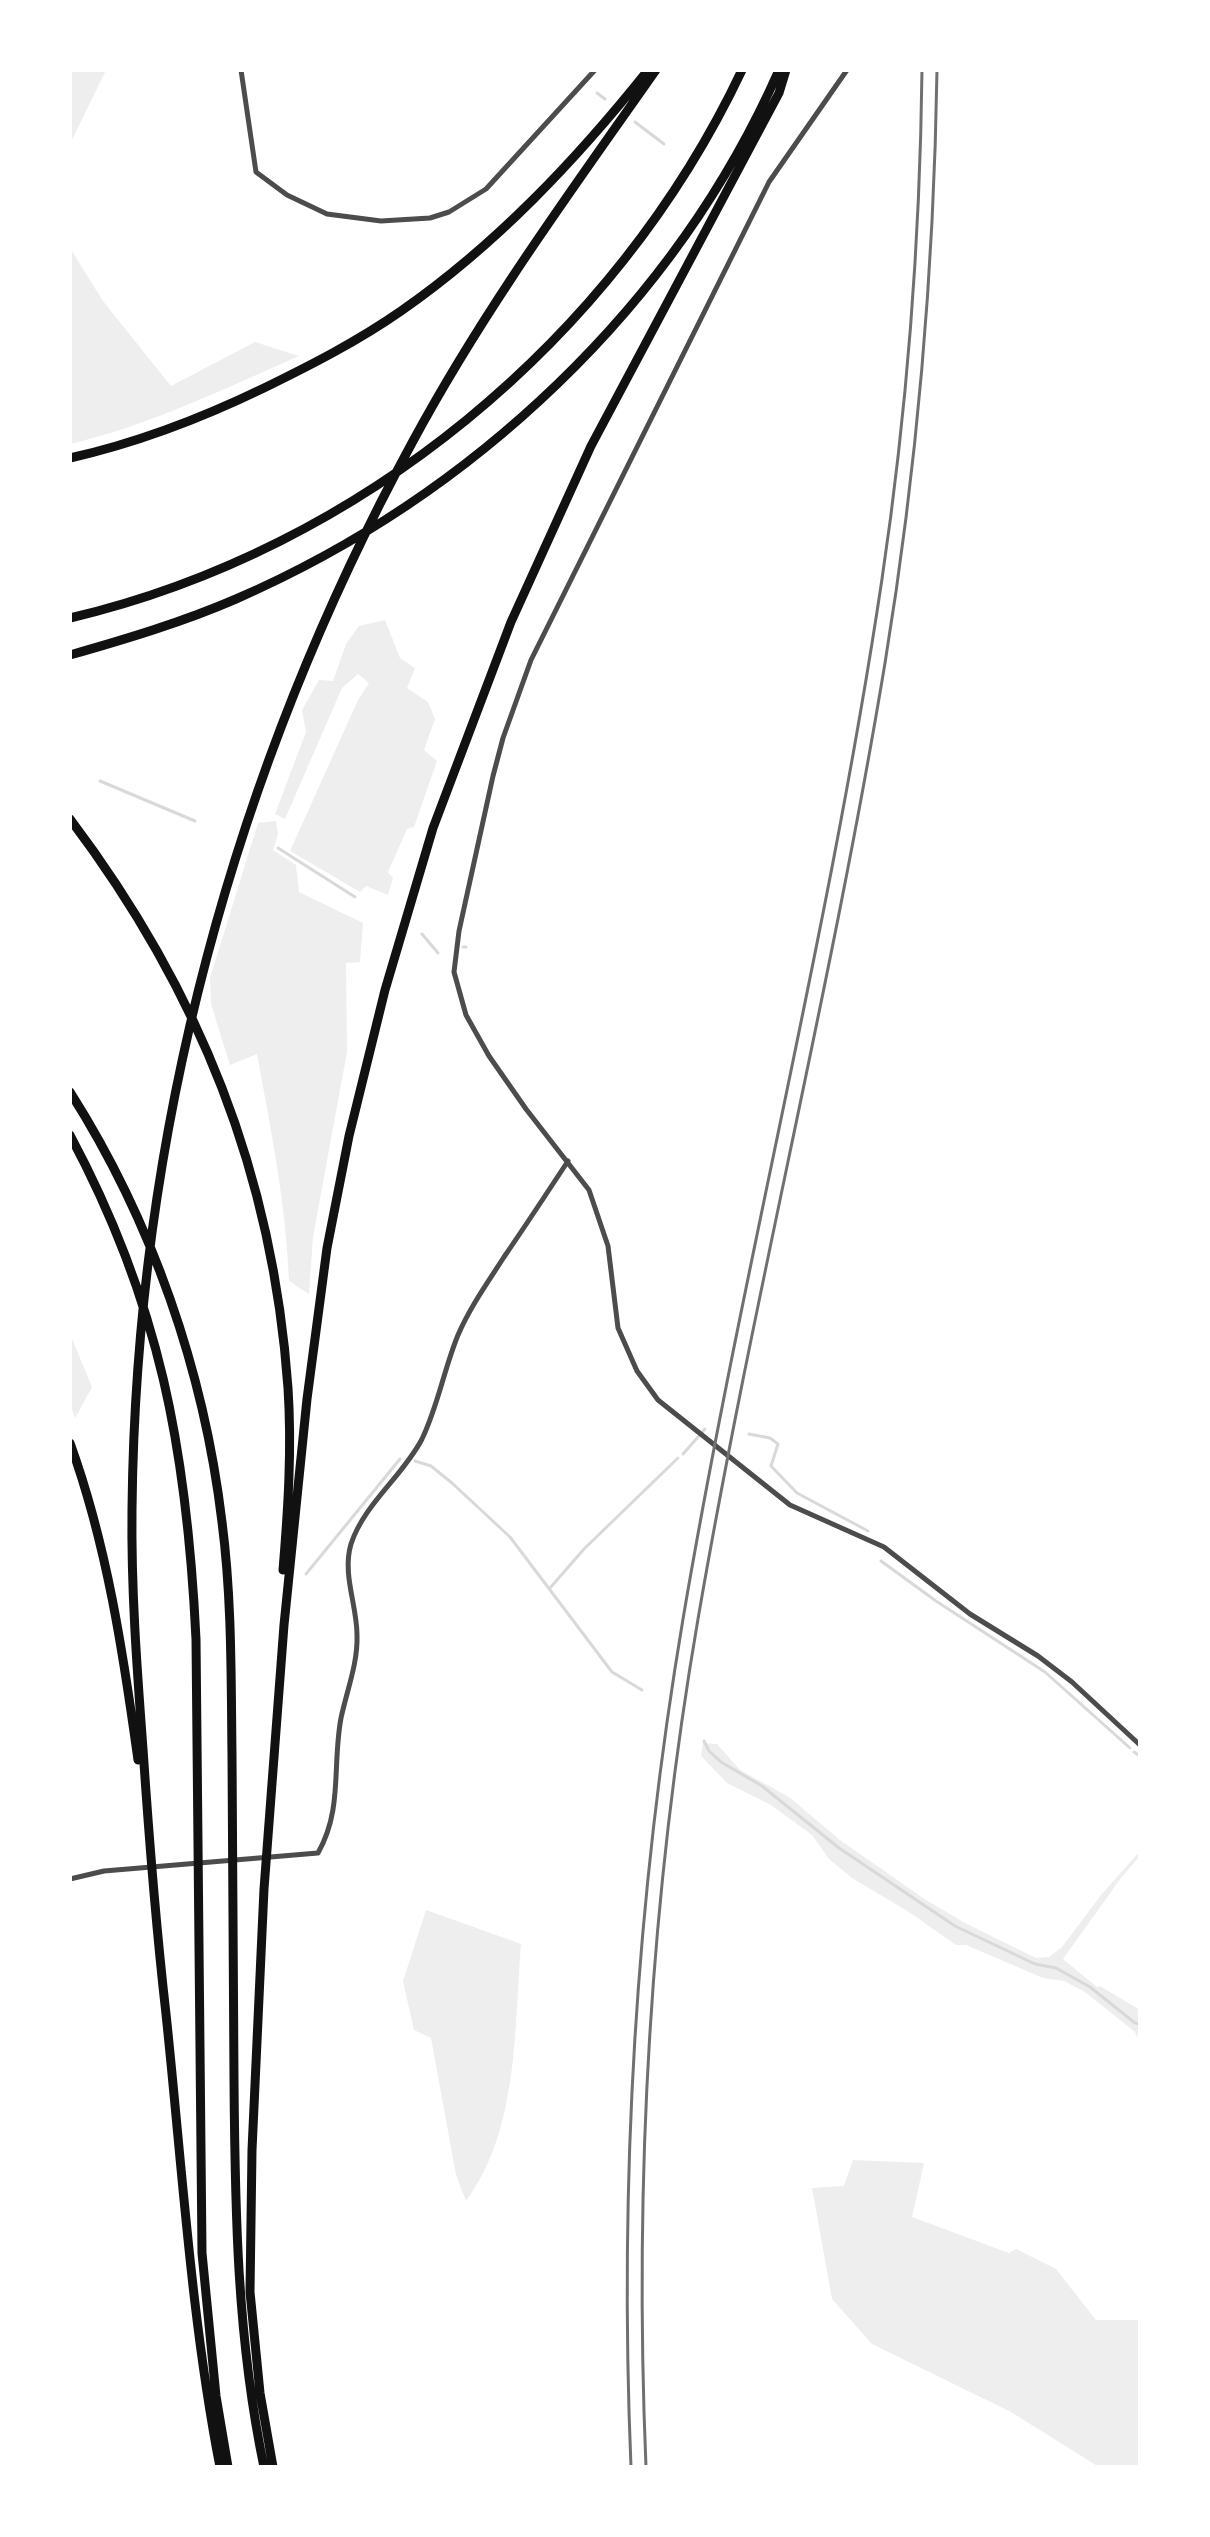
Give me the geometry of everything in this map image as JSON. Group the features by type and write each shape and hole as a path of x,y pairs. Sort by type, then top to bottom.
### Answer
{"highway":[{"path":"70,458 165,430 245,397 322,359 400,312 476,253 551,182 648,70"},
{"path":"220,2467 195,2305 145,1811 132,1597 134,1451 147,1274 162,1165 185,1044 212,931 273,744 330,607 379,504 444,386 525,257 656,70"},
{"path":"70,618 175,587 300,530 412,461 482,407 548,345 631,250 687,170 742,70"},
{"path":"70,655 173,623 274,582 342,546 422,496 502,434 595,346 657,271 727,168 779,70"},
{"path":"270,1793 296,1498 327,1248 352,1122 400,936 453,770 535,565 591,446 779,93 786,70"},
{"path":"70,819 129,900 179,987 204,1040 233,1113 268,1239 283,1329 290,1438 271,1738 250,2237 254,2346 273,2467"},
{"path":"70,1092 136,1214 171,1303 206,1426 222,1520 230,1643 236,2239 243,2340 264,2467"},
{"path":"70,1135 105,1206 146,1312 168,1392 185,1486 196,1639 202,2253 216,2396 228,2467"},
{"path":"70,1443 90,1506 114,1608 145,1811"}],"street":[{"path":"241,70 256,172 287,195 327,214 395,221 430,218 449,212 486,189 595,70"},
{"path":"847,70 769,182 531,660 493,776 455,956 456,987 466,1015 489,1056 589,1190 608,1246 618,1328 637,1371 658,1400 790,1505 884,1547 970,1614 1038,1656 1140,1745"},
{"path":"70,1879 104,1871 318,1853 331,1829 337,1800 336,1755 355,1663 357,1636 348,1572 351,1544 369,1511 400,1474 422,1438 458,1335 475,1302 568,1161"}],"shaded area":[{"path":"70,70 106,70 70,144"},
{"path":"70,248 103,301 171,386 255,342 299,356 158,417 70,444"},
{"path":"385,620 400,658 415,668 407,688 428,702 435,719 424,750 437,761 414,827 407,829 388,872 393,878 388,895 366,886 360,892 290,851 358,700 369,683 358,674 342,688 285,819 275,814 306,732 302,710 319,680 333,681 346,644 359,626"},
{"path":"276,821 278,834 273,850 296,865 299,892 363,923 360,962 346,963 347,1052 313,1237 309,1294 289,1281 281,1195 257,1054 230,1065 211,1004 210,978 258,823"},
{"path":"70,1334 92,1387 75,1418 70,1404"},
{"path":"703,1743 717,1744 740,1770 789,1797 840,1840 926,1900 1036,1958 1049,1957 1062,1947 1101,1895 1140,1851 1140,1856 1063,1959 1097,1987 1140,2010 1140,2041 1135,2032 1085,1992 1064,1981 1043,1978 966,1945 956,1945 852,1878 829,1859 812,1835 771,1805 727,1783 701,1756"},
{"path":"426,1910 521,1944 511,2078 505,2111 483,2173 466,2201 456,2175 431,2038 414,2030 403,1981"},
{"path":"853,2160 924,2163 912,2217 1009,2253 1016,2249 1056,2269 1096,2320 1140,2320 1140,2467 1099,2467 1011,2412 872,2344 832,2299 812,2188 844,2186"}],"waterway":[{"path":"597,93 605,99"},
{"path":"635,122 664,144"},
{"path":"100,781 195,821"},
{"path":"278,848 355,897"},
{"path":"422,934 438,953"},
{"path":"683,1454 705,1429"},
{"path":"749,1434 770,1438 778,1444 771,1466 797,1493 868,1531"},
{"path":"550,1588 584,1549 678,1458"},
{"path":"306,1574 400,1459"},
{"path":"415,1461 431,1466 510,1537 612,1672 642,1690"},
{"path":"881,1561 1045,1672 1130,1748"},
{"path":"704,1741 709,1751 721,1762 762,1786 839,1848 955,1926 1035,1964 1056,1968 1090,1987 1140,2024"},
{"path":"1134,1752 1140,1756"}],"railway":[{"path":"631,2467 627,2254 630,2148 635,2042 653,1829 683,1619 706,1489 812,970 861,710 882,579 899,452 911,325 922,70"},
{"path":"646,2467 642,2254 645,2148 657,1935 668,1829 681,1724 720,1499 841,903 885,663 906,516 922,368 932,219 937,70"}]}
